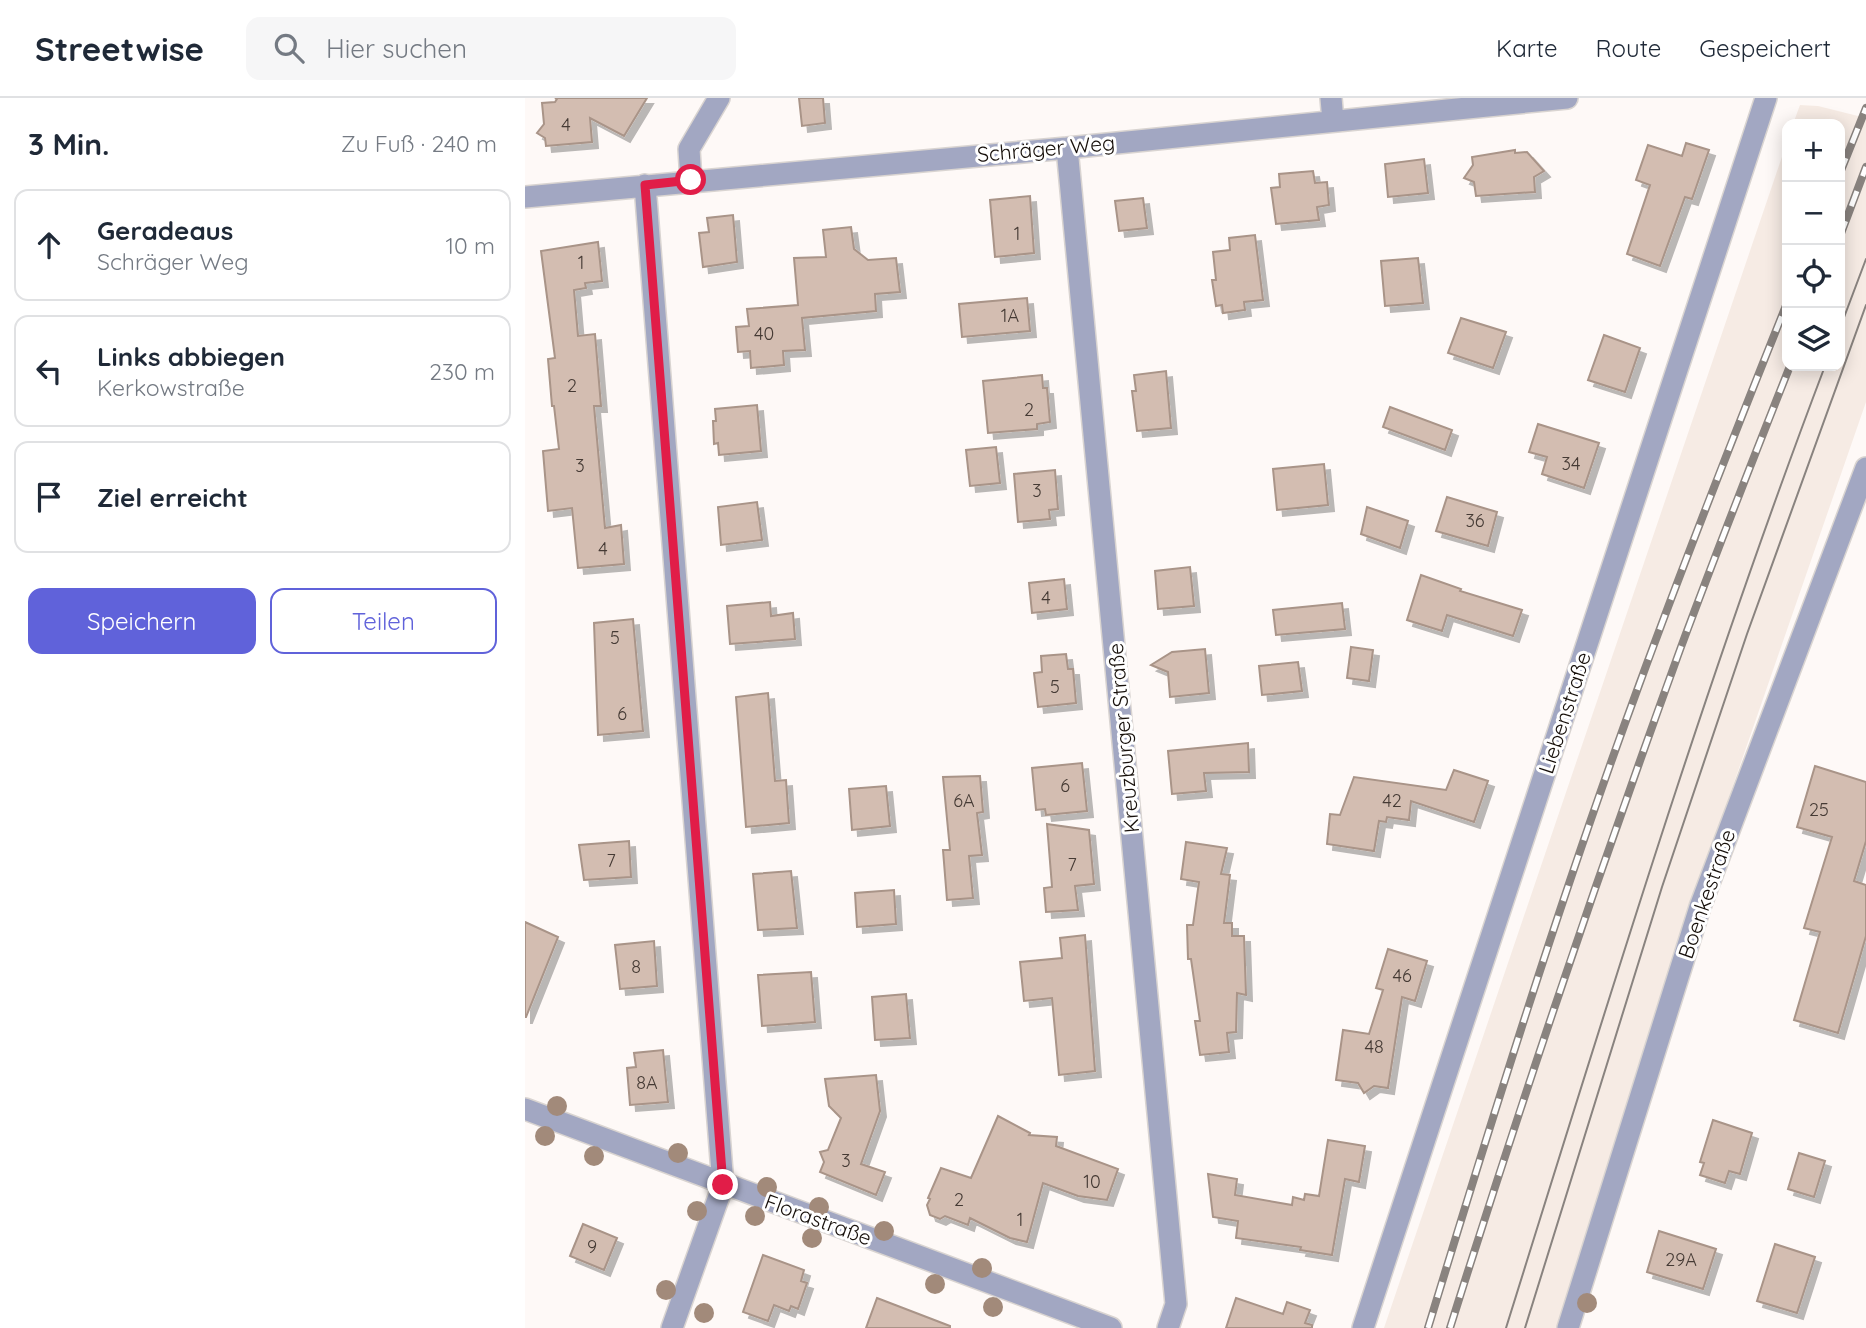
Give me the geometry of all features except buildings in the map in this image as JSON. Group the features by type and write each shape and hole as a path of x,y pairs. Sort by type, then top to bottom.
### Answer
{"street":[{"path":"691,180 689,149 719,98"},
{"path":"1331,98 1333,121"},
{"name":"Schräger Weg","path":"525,197 1067,148 1567,98"},
{"name":"Liebenstraße","path":"1363,1328 1766,98"},
{"name":"Kreuzburger Straße","path":"1067,148 1176,1304 1168,1328"},
{"path":"645,185 723,1185 672,1328"},
{"name":"Boenkestraße","path":"1568,1328 1700,907 1866,468"},
{"name":"Florastraße","path":"525,1109 1111,1328"}],"shaded area":[{"path":"1800,105 1818,106 1866,118 1866,402 1661,993 1558,1328 1384,1328 1782,157 1782,371 1845,371 1845,119 1795,119"}],"tram line":[{"path":"1845,315 1866,259"},
{"path":"1525,1328 1662,887 1747,634 1866,305"},
{"path":"1506,1328 1698,724 1823,371"}],"railway":[{"path":"1845,160 1866,108"},
{"path":"1845,223 1866,167"},
{"path":"1428,1328 1529,1005 1610,764 1693,541 1785,308"},
{"path":"1450,1328 1533,1071 1620,816 1694,612 1788,371"}],"route":[{"path":"691,180 645,185 723,1185"}]}
